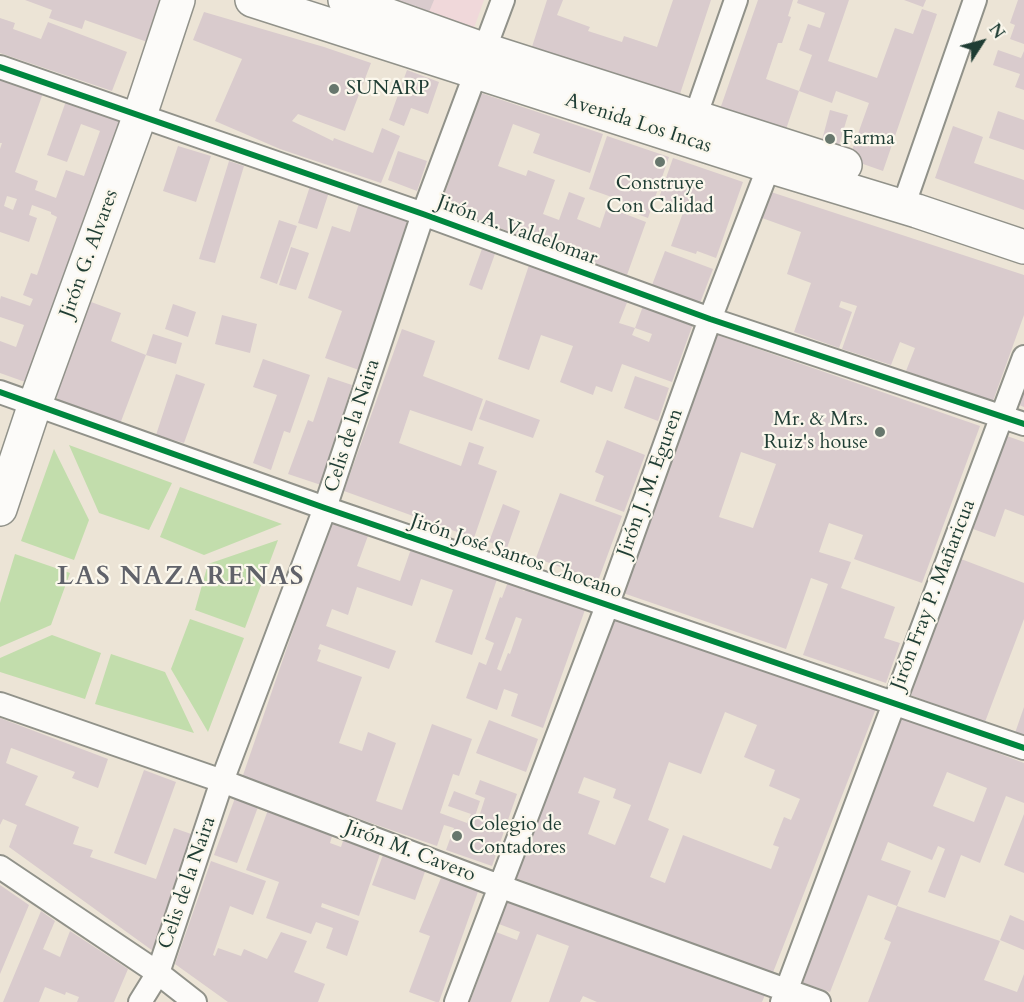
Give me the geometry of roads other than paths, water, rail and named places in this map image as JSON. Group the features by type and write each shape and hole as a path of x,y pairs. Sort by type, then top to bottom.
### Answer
{"street":[{"name":"Jirón G. Alvares","path":"0,509 35,404 140,115 178,0"},
{"name":"Avenida Los Incas","path":"252,0 481,61 907,196 1024,247"},
{"name":"Avenida Los Incas","path":"345,0 481,61"},
{"name":"Celis de la Naira","path":"140,1002 158,973 222,781 325,508 423,214 503,0"},
{"path":"691,128 736,0"},
{"path":"907,196 975,0"},
{"name":"Jirón A. Valdelomar","path":"0,67 423,214 710,320 1024,424"},
{"name":"Avenida Los Incas","path":"691,128 769,166 1024,223"},
{"name":"Jirón J. M. Eguren","path":"456,1002 607,606 710,320 769,166"},
{"name":"Jirón Fray P. Mañaricua","path":"784,996 1024,357"},
{"name":"Jirón José Santos Chocano","path":"0,392 325,508 1024,748"},
{"name":"Jirón M. Cavero","path":"0,704 222,781 784,996 819,1002"},
{"path":"0,867 158,973 195,1002"}],"place":[{"name":"SUNARP","path":"334,89"},
{"name":"Farma","path":"830,139"},
{"name":"Construye Con Calidad","path":"660,162"},
{"name":"Mr. & Mrs. Ruiz's house","path":"880,432"},
{"name":"Colegio de Contadores","path":"457,836"}],"district":[{"name":"LAS NAZARENAS","path":"181,578"}]}
